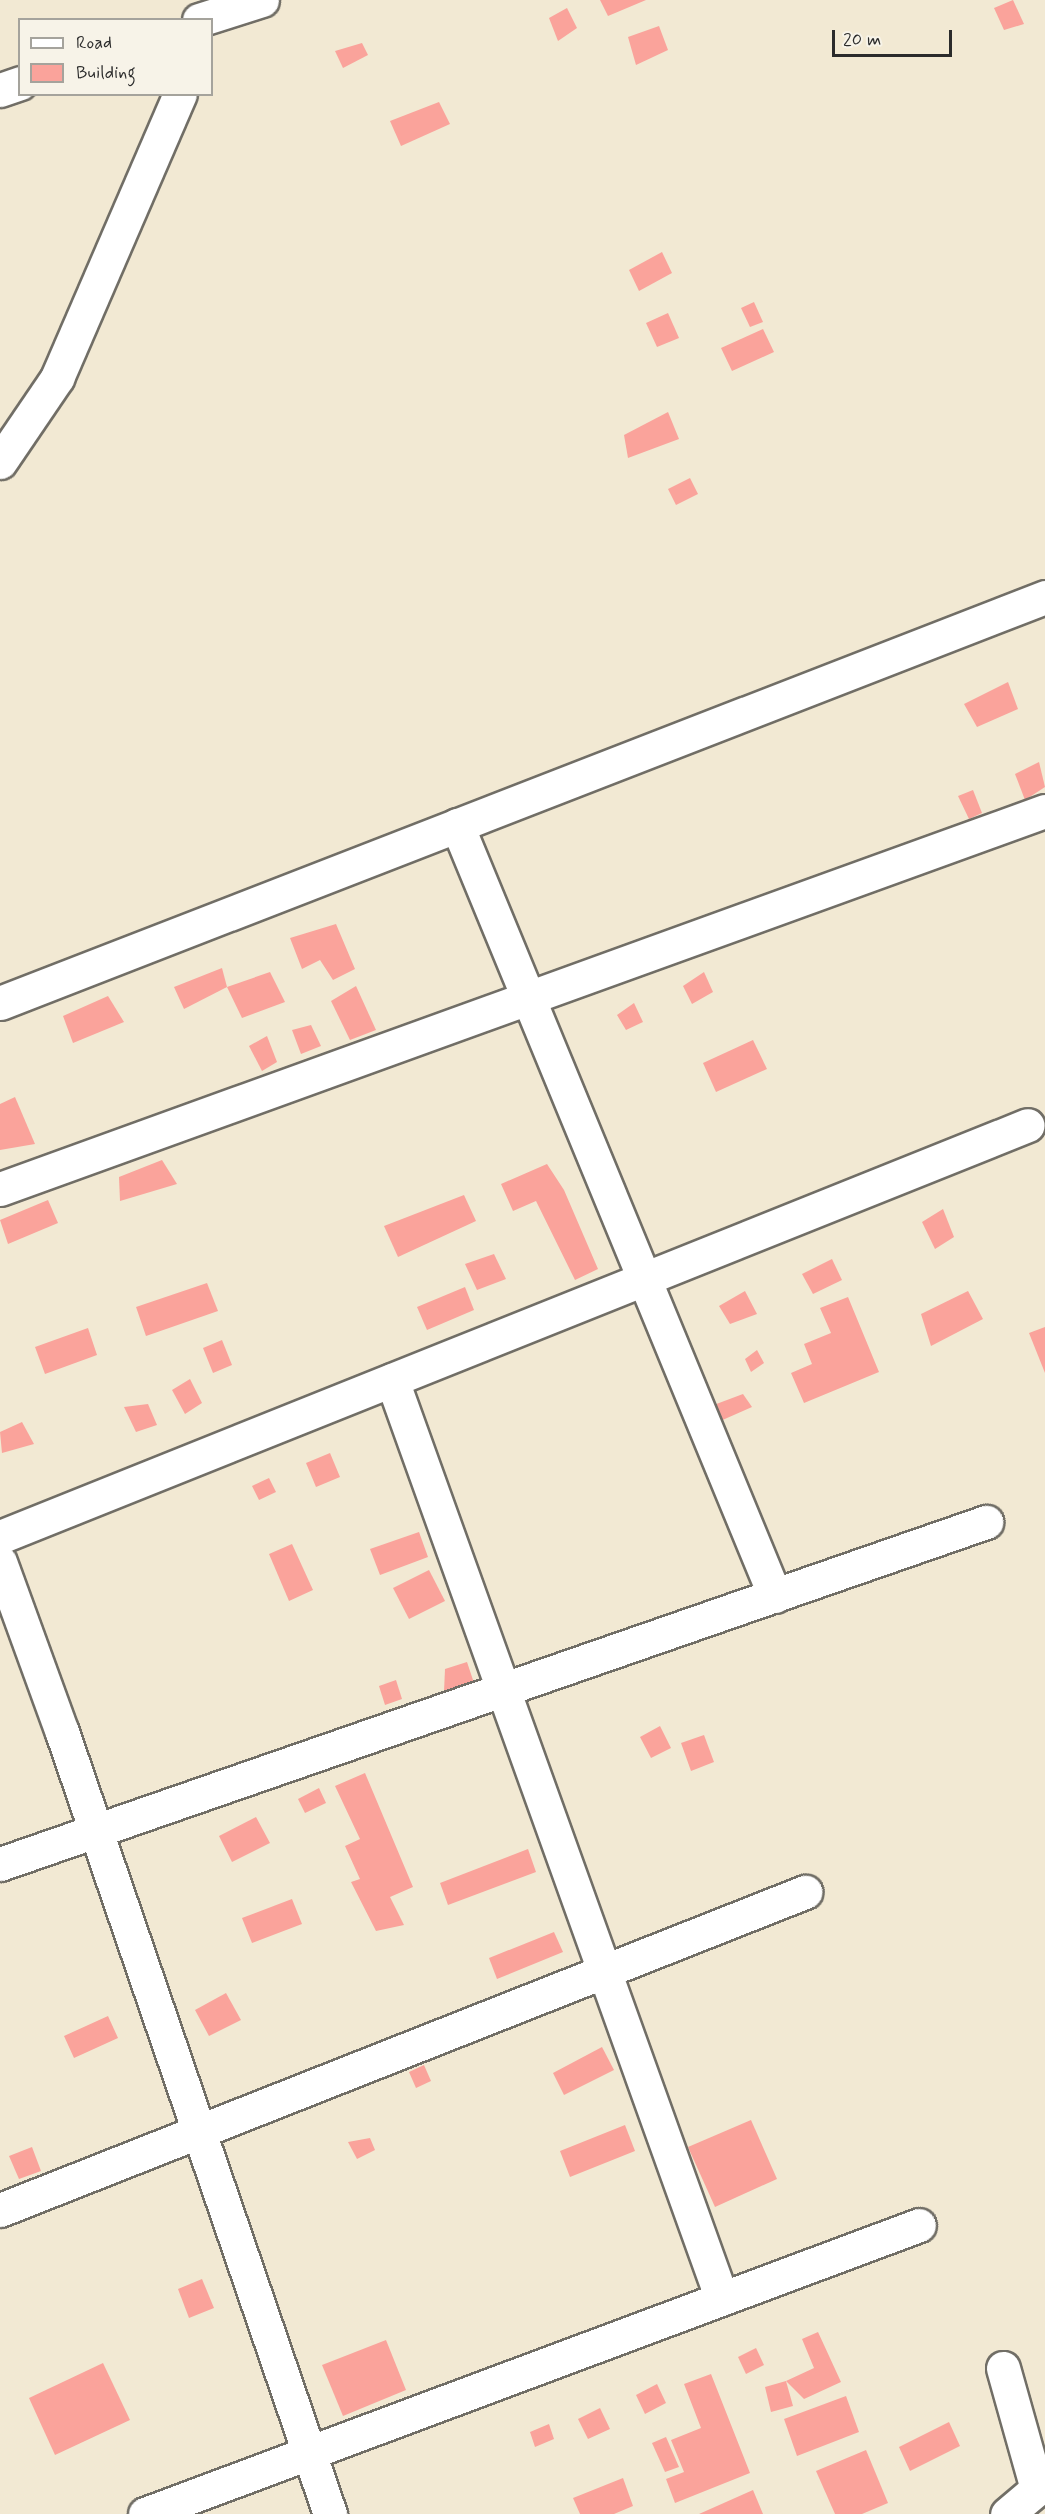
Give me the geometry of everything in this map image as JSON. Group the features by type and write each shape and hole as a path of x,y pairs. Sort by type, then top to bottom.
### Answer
{"street":[{"path":"199,18 205,0"},
{"path":"202,18 262,0"},
{"path":"0,90 18,84"},
{"path":"0,462 57,378 179,96"},
{"path":"0,1003 1045,597"},
{"path":"0,1189 1045,811"},
{"path":"457,825 775,1596"},
{"path":"0,1537 1028,1125"},
{"path":"392,1380 722,2299"},
{"path":"0,1864 986,1522"},
{"path":"0,1562 96,1831 330,2514"},
{"path":"0,2210 805,1892"},
{"path":"146,2514 919,2225"},
{"path":"1003,2368 1037,2489 1007,2514"}],"building":[{"path":"600,0 646,0 608,16"},
{"path":"1013,0 1024,24 1004,30 994,8"},
{"path":"567,8 577,28 558,41 549,18"},
{"path":"659,26 668,50 636,65 628,37"},
{"path":"362,43 368,55 343,68 335,51"},
{"path":"439,102 450,124 401,146 390,121"},
{"path":"662,252 672,273 639,291 629,270"},
{"path":"754,302 763,322 750,327 741,308"},
{"path":"668,313 679,338 657,347 646,323"},
{"path":"763,329 774,352 732,371 721,348"},
{"path":"668,412 679,439 628,458 624,435"},
{"path":"690,478 698,494 676,505 668,489"},
{"path":"1008,682 1018,709 977,727 964,704"},
{"path":"1039,762 1045,787 1025,800 1015,774"},
{"path":"973,790 982,813 969,819 958,796"},
{"path":"336,924 355,969 333,980 320,960 302,969 290,938"},
{"path":"222,968 227,987 184,1009 174,987"},
{"path":"270,972 285,1002 242,1018 227,987"},
{"path":"704,972 713,992 692,1004 683,986"},
{"path":"356,986 376,1030 350,1040 331,1001"},
{"path":"108,996 124,1022 73,1043 63,1016"},
{"path":"634,1003 643,1022 626,1030 617,1015"},
{"path":"311,1025 321,1046 301,1054 292,1030"},
{"path":"267,1036 277,1062 262,1071 249,1046"},
{"path":"753,1040 767,1069 716,1092 703,1063"},
{"path":"15,1097 35,1144 0,1150 0,1104"},
{"path":"162,1160 177,1184 120,1201 119,1177"},
{"path":"547,1164 564,1190 598,1269 575,1280 536,1201 513,1211 501,1184"},
{"path":"464,1195 476,1221 398,1257 384,1226"},
{"path":"48,1200 58,1223 8,1244 0,1220"},
{"path":"943,1209 954,1237 935,1249 922,1222"},
{"path":"494,1254 506,1279 477,1290 465,1264"},
{"path":"832,1259 842,1280 813,1294 802,1274"},
{"path":"207,1283 218,1311 146,1336 136,1307"},
{"path":"465,1287 474,1310 427,1330 417,1307"},
{"path":"745,1291 757,1314 730,1324 719,1306"},
{"path":"968,1291 983,1319 931,1346 921,1314"},
{"path":"848,1297 879,1372 804,1403 791,1373 812,1364 804,1344 831,1333 820,1308"},
{"path":"1045,1327 1045,1373 1029,1333"},
{"path":"88,1328 97,1355 45,1374 35,1347"},
{"path":"222,1340 232,1365 213,1373 203,1348"},
{"path":"757,1350 764,1363 751,1372 745,1359"},
{"path":"190,1379 202,1403 185,1414 172,1390"},
{"path":"743,1394 752,1407 718,1422 711,1406"},
{"path":"148,1404 157,1425 136,1432 124,1407"},
{"path":"22,1422 34,1444 2,1453 0,1432"},
{"path":"330,1453 340,1477 316,1487 306,1463"},
{"path":"269,1478 276,1492 259,1500 252,1486"},
{"path":"419,1532 428,1557 380,1575 370,1549"},
{"path":"292,1544 313,1590 289,1601 269,1554"},
{"path":"429,1570 445,1601 409,1619 393,1588"},
{"path":"467,1662 474,1683 444,1692 445,1669"},
{"path":"396,1680 402,1699 385,1705 379,1686"},
{"path":"660,1726 671,1748 651,1758 640,1737"},
{"path":"704,1735 714,1762 691,1771 681,1743"},
{"path":"365,1773 413,1887 390,1897 404,1925 376,1931 351,1882 360,1879 345,1846 360,1839 335,1786"},
{"path":"319,1788 326,1803 305,1813 298,1799"},
{"path":"256,1817 270,1843 232,1862 219,1836"},
{"path":"528,1849 536,1872 448,1905 440,1883"},
{"path":"292,1899 302,1924 252,1943 242,1918"},
{"path":"554,1932 563,1952 497,1979 489,1958"},
{"path":"226,1993 241,2020 209,2036 195,2010"},
{"path":"108,2016 118,2038 74,2058 64,2036"},
{"path":"602,2047 614,2070 564,2095 553,2073"},
{"path":"424,2065 431,2081 416,2088 409,2072"},
{"path":"751,2120 777,2179 715,2207 688,2147"},
{"path":"625,2125 635,2151 570,2177 560,2151"},
{"path":"370,2138 375,2150 357,2159 348,2142"},
{"path":"32,2147 41,2171 19,2179 9,2156"},
{"path":"202,2279 214,2308 189,2318 178,2289"},
{"path":"818,2332 841,2382 804,2399 786,2381 814,2368 802,2339"},
{"path":"386,2340 406,2390 343,2416 322,2365"},
{"path":"756,2348 764,2365 746,2374 738,2357"},
{"path":"103,2363 130,2420 55,2455 29,2398"},
{"path":"711,2374 750,2473 675,2503 666,2479 684,2472 671,2440 701,2428 684,2384"},
{"path":"786,2381 793,2406 771,2412 765,2387"},
{"path":"657,2384 666,2403 645,2414 636,2395"},
{"path":"846,2396 859,2432 797,2456 784,2419"},
{"path":"600,2408 610,2429 588,2439 578,2419"},
{"path":"949,2422 960,2446 910,2471 899,2447"},
{"path":"549,2424 554,2439 535,2447 530,2432"},
{"path":"666,2437 679,2467 665,2472 652,2443"},
{"path":"866,2450 888,2503 862,2514 835,2514 816,2471"},
{"path":"623,2478 633,2506 614,2514 580,2514 573,2498"},
{"path":"753,2490 763,2514 699,2514"}]}
